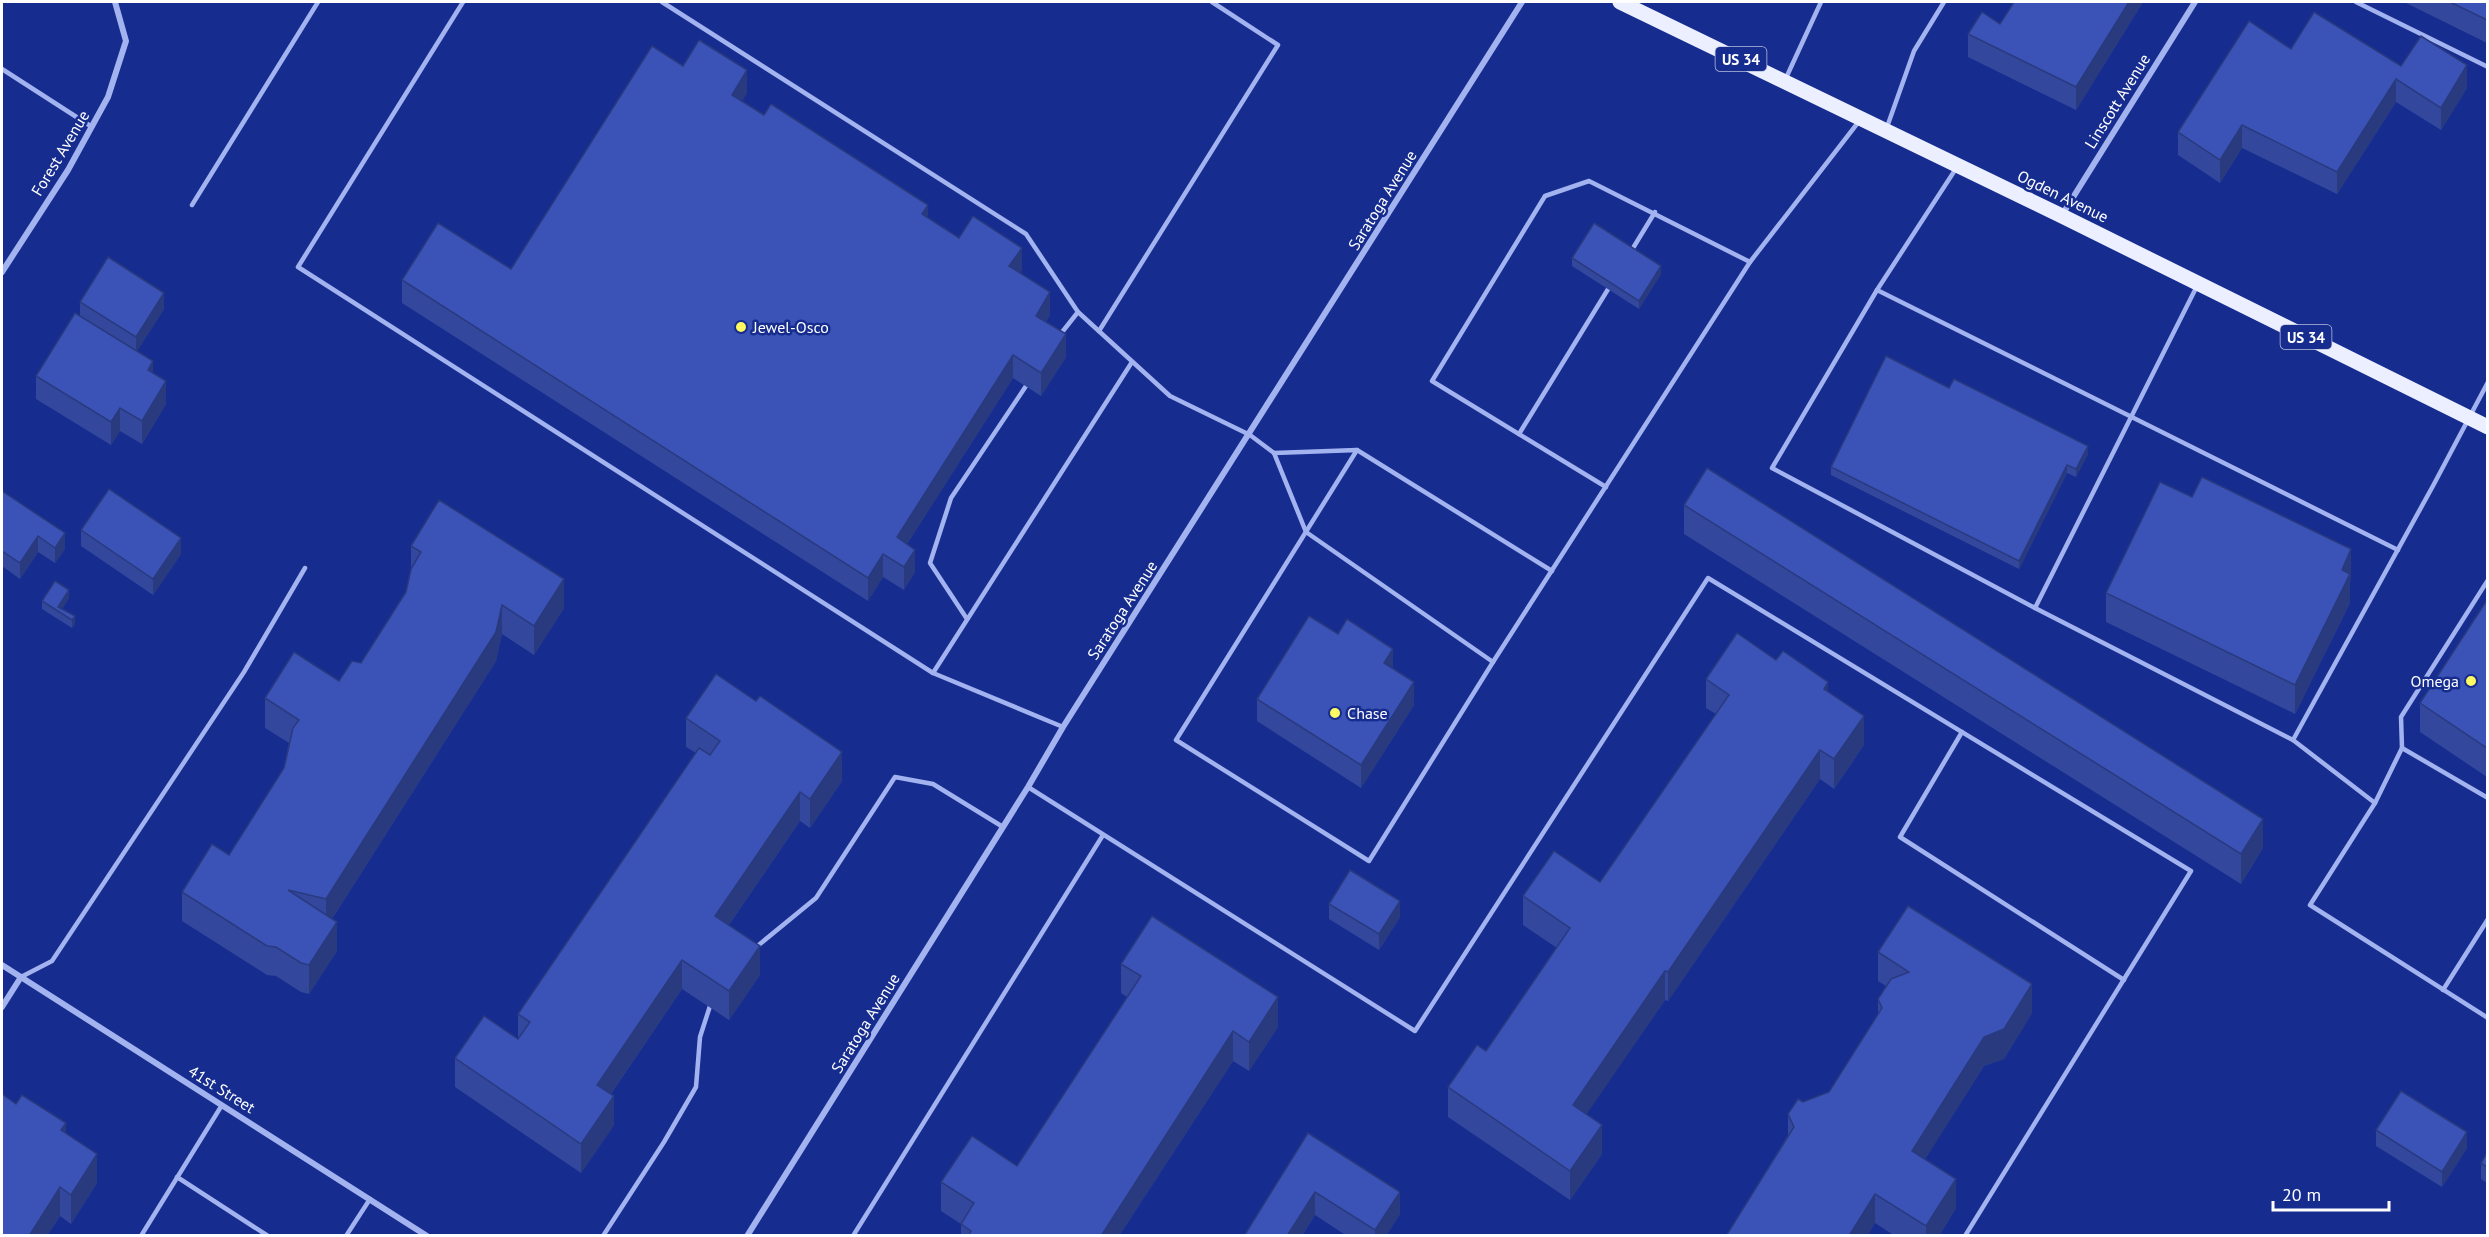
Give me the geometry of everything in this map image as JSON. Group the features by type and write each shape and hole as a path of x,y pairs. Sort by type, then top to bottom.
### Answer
{"main road":[{"name":"Ogden Avenue","path":"1620,2 1862,117 2487,427"}],"street":[{"name":"Forest Avenue","path":"2,272 68,170 108,97 126,41 115,2"},
{"name":"Saratoga Avenue","path":"747,1236 1063,728 1522,2"},
{"name":"Linscott Avenue","path":"2062,216 2196,2"},
{"name":"41st Street","path":"2,965 428,1236"},
{"path":"2,1007 21,977"}],"lane":[{"path":"192,205 318,2"},
{"path":"463,2 298,267 933,673 1063,728"},
{"path":"662,2 1026,234 1078,312 1170,396 1250,435 1274,453 1306,532 1493,662"},
{"path":"1099,331 1278,45 1212,2"},
{"path":"1785,80 1821,2"},
{"path":"1886,130 1914,51 1944,2"},
{"path":"2356,2 2487,67"},
{"path":"2,69 92,127"},
{"path":"1357,450 1176,740 1369,861 1493,662 1750,262 1862,117"},
{"path":"1958,165 1877,290 1772,468 2035,608 2293,740 2375,803"},
{"path":"1606,487 1432,381 1545,196 1589,181 1750,262"},
{"path":"1624,263 1654,212"},
{"path":"1519,434 1611,283"},
{"path":"2035,608 2199,283"},
{"path":"1877,290 2397,550"},
{"path":"1057,339 1078,312"},
{"path":"933,673 1132,362"},
{"path":"2293,740 2470,418 2487,382"},
{"path":"967,620 930,563 951,498 1026,386"},
{"path":"1274,453 1357,450 1552,571"},
{"path":"21,977 52,961 244,672 305,568"},
{"path":"1028,787 1416,1031 1708,578 2192,871 1965,1236"},
{"path":"2487,580 2401,717 2402,748 2375,803 2310,905 2487,1018"},
{"path":"1962,732 1900,837 2124,980"},
{"path":"2402,748 2487,798"},
{"path":"752,950 816,898 894,777 933,784 1003,827"},
{"path":"853,1236 1103,835"},
{"path":"2443,990 2487,919"},
{"path":"603,1236 664,1142 696,1087 700,1037 710,1006"},
{"path":"141,1236 222,1105"},
{"path":"177,1177 268,1236"},
{"path":"346,1236 370,1199"}],"building":[{"path":"2014,2 2129,2 2076,87 1968,34 1982,12 2000,24"},
{"path":"2450,2 2487,2 2487,20"},
{"path":"2314,12 2401,66 2421,36 2467,65 2441,108 2396,79 2337,172 2242,125 2220,160 2178,132 2249,21 2291,49"},
{"name":"Jewel-Osco","path":"699,40 747,70 732,95 764,115 771,104 928,205 922,214 959,238 973,216 1022,248 1009,266 1050,292 1036,316 1066,334 1041,373 1013,355 897,537 915,550 904,567 883,554 868,578 402,280 438,223 511,269 652,46 683,66"},
{"path":"1594,223 1661,266 1639,301 1572,258"},
{"path":"108,257 164,293 136,337 80,302"},
{"path":"75,313 153,361 148,370 166,381 142,421 120,408 111,422 36,376"},
{"path":"1886,356 1949,388 1954,379 2088,446 2076,469 2067,465 2019,561 1831,467"},
{"path":"1707,468 2263,819 2241,854 1684,505"},
{"path":"2202,477 2351,549 2342,570 2350,574 2295,685 2106,593 2160,482 2192,497"},
{"path":"109,489 181,538 153,579 81,530"},
{"path":"2,491 65,533 55,548 38,536 20,563 2,551"},
{"path":"439,500 564,579 534,626 502,605 496,632 326,899 288,890 337,922 309,965 301,963 276,947 267,946 182,892 212,844 229,855 284,768 293,728 299,720 265,698 294,652 339,681 352,661 361,663 406,592 411,569 421,552 411,546"},
{"path":"55,581 69,590 58,607 75,616 72,620 42,601"},
{"name":"Omega","path":"2487,600 2487,748 2420,703"},
{"name":"Chase","path":"1309,616 1338,634 1347,619 1393,649 1384,663 1414,682 1361,765 1257,699"},
{"path":"1737,633 1776,660 1783,651 1828,682 1824,689 1864,716 1834,759 1820,750 1668,972 1665,971 1573,1105 1602,1125 1570,1171 1448,1087 1477,1045 1486,1051 1570,928 1523,896 1554,851 1600,882 1729,695 1706,679"},
{"path":"716,674 756,701 760,696 842,752 810,799 800,792 715,916 760,946 729,991 682,960 597,1085 614,1096 581,1144 455,1058 484,1016 518,1039 530,1022 518,1014 699,748 710,755 720,741 686,718"},
{"path":"1350,870 1400,901 1379,934 1329,904"},
{"path":"1908,906 2032,984 2004,1029 1984,1037 1912,1151 1956,1179 1926,1226 1875,1194 1849,1236 1726,1236 1794,1127 1788,1114 1798,1099 1803,1102 1829,1092 1882,1008 1878,999 1891,979 1909,972 1878,952"},
{"path":"1152,916 1278,997 1249,1042 1233,1031 1101,1236 968,1236 971,1231 961,1224 974,1203 941,1182 972,1136 1017,1166 1141,976 1121,964"},
{"path":"2401,1091 2467,1132 2442,1172 2376,1130"},
{"path":"2,1094 16,1104 22,1095 66,1123 61,1130 97,1154 71,1195 60,1187 29,1236 2,1236"},
{"path":"1308,1133 1400,1192 1375,1230 1315,1192 1287,1236 1244,1236"},
{"path":"2487,1153 2487,1167 2481,1163"}],"place":[{"name":"Jewel-Osco","path":"741,327"},
{"name":"Omega","path":"2471,681"},
{"name":"Chase","path":"1335,713"}]}
